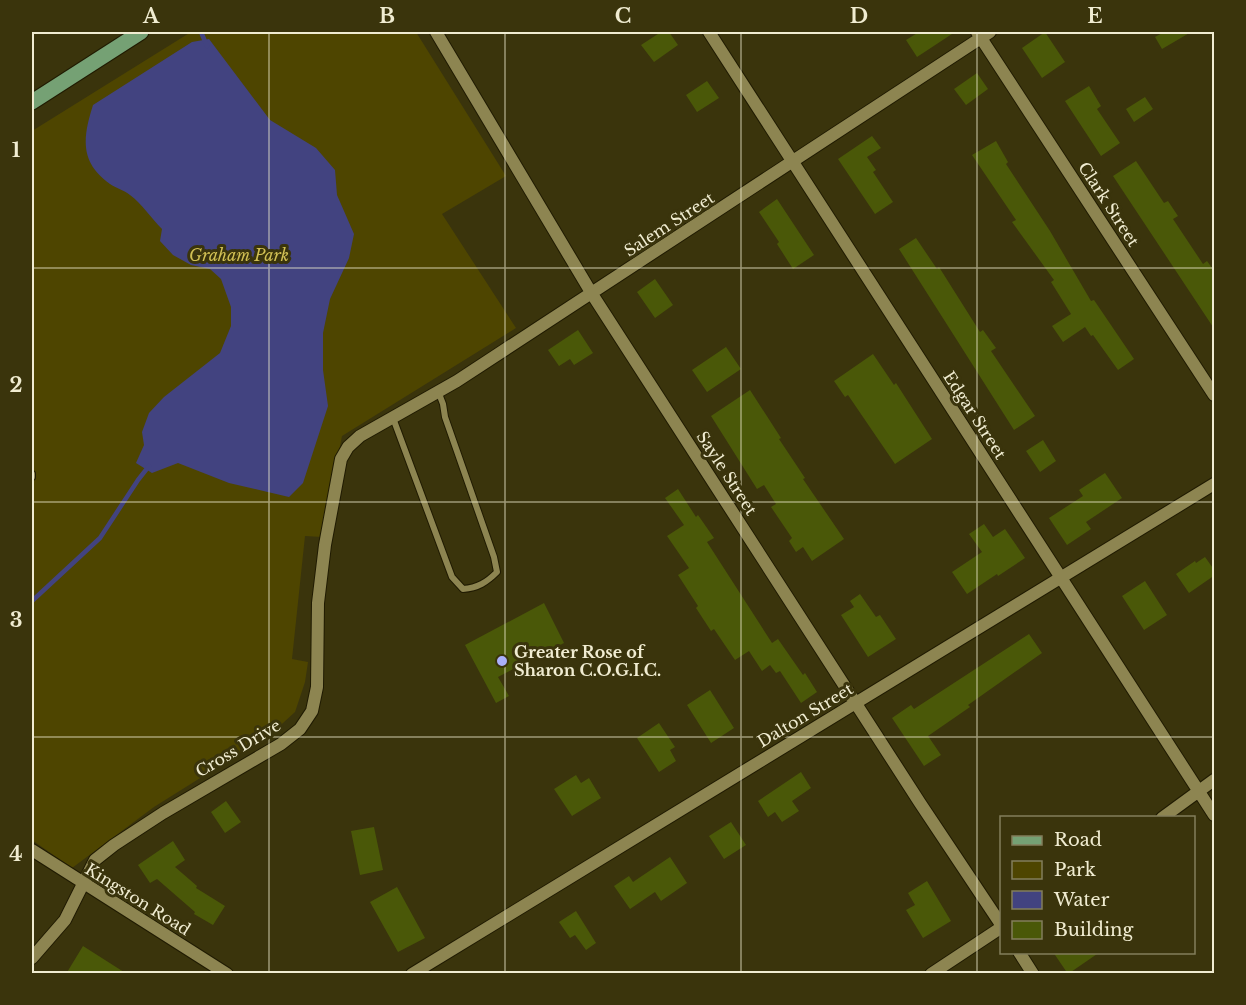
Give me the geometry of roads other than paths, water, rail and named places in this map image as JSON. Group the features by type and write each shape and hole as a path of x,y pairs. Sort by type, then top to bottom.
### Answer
{"main road":[{"path":"32,102 141,32"}],"street":[{"name":"Sayle Street","path":"435,32 592,294 1000,924"},
{"name":"Edgar Street","path":"709,32 1060,579 1215,815"},
{"name":"Salem Street","path":"360,436 438,392 592,294 982,34"},
{"name":"Clark Street","path":"982,34 1215,395"},
{"name":"Cross Drive","path":"32,958 65,920 95,860 163,813 281,744 300,729 312,711 317,687 318,603 327,534 341,459 348,447 360,436"},
{"name":"Dalton Street","path":"412,974 1215,484"},
{"path":"1165,816 1215,780"},
{"name":"Kingston Road","path":"32,850 227,974"},
{"path":"931,974 1000,928"},
{"path":"1020,954 1033,974"}],"lane":[{"path":"393,417 452,577 463,590 488,581 497,572 494,557 438,392"}],"water":[{"path":"209,39 270,120 316,148 335,170 337,195 354,234 349,258 330,299 323,333 323,370 328,406 303,483 289,497 229,483 178,463 152,473 136,463 144,445 142,432 149,413 164,397 220,353 231,326 231,307 221,279 210,269 191,265 173,255 160,241 162,229 142,207 128,193 100,176 88,158 87,128 93,105 192,42"}],"waterway":[{"path":"201,32 207,46"},
{"path":"32,601 100,538 149,466"}],"place":[{"name":"Greater Rose of Sharon C.O.G.I.C.","path":"502,661"}],"park label":[{"name":"Graham Park","path":"239,255"}]}
